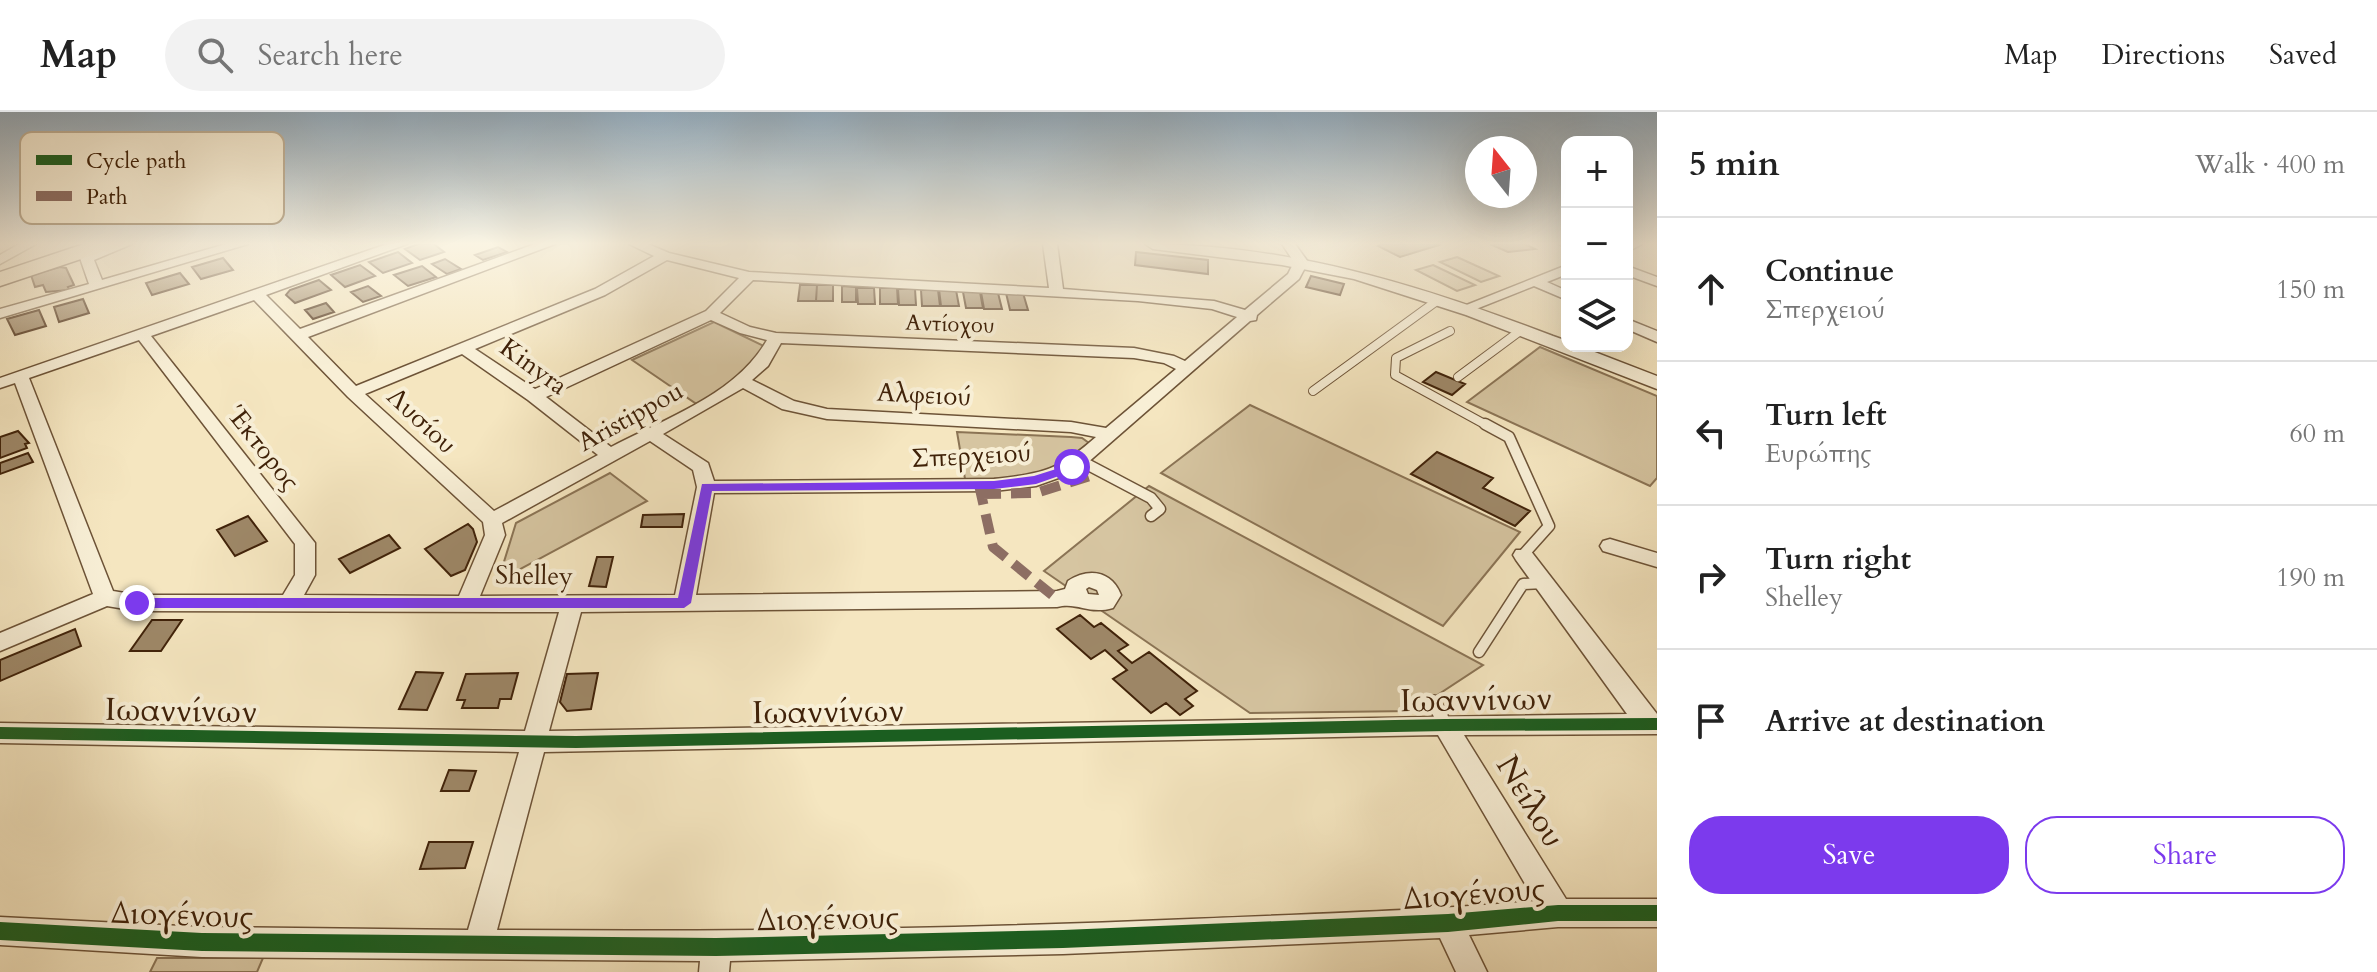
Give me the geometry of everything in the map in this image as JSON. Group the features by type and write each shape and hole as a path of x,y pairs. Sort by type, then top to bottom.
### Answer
{"street":[{"path":"0,314 107,284"},
{"path":"0,383 285,284"},
{"path":"298,335 438,284"},
{"path":"354,393 614,284"},
{"path":"534,396 711,314 741,284"},
{"path":"927,284 1056,290 1204,303 1251,317"},
{"path":"1055,284 1056,290"},
{"name":"Σπερχειού","path":"706,487 994,485 1036,480 1072,467 1107,434 1251,317 1285,284"},
{"path":"1386,284 1466,308 1657,383"},
{"path":"1466,308 1526,284"},
{"path":"1541,284 1561,293"},
{"name":"Λυσίου","path":"257,294 354,393 492,520"},
{"name":"Αντίοχου","path":"711,314 745,330 776,338 1134,353 1168,359 1189,369"},
{"path":"1633,326 1657,337"},
{"name":"Έκτορος","path":"142,334 305,543 305,575 289,603"},
{"name":"Aristippou","path":"492,520 653,435 744,382 762,363 776,338"},
{"name":"Kinyra","path":"464,348 534,396 611,456"},
{"path":"20,376 105,598"},
{"name":"Αλφειού","path":"744,382 788,405 827,414 1071,427 1107,434"},
{"path":"653,435 702,467 706,487 684,603"},
{"path":"467,602 495,535 492,520"},
{"path":"1610,546 1657,560"},
{"path":"1523,555 1652,724"},
{"name":"Shelley","path":"0,642 105,598 137,603 572,604 1057,599 1076,595"},
{"path":"478,945 572,604"},
{"name":"Ιωαννίνων","path":"0,733 535,741 1439,713 1652,724"},
{"name":"Νείλου","path":"1439,713 1558,913"},
{"name":"Διογένους","path":"0,931 202,942 478,945 715,959 1063,939 1448,923 1558,913 1657,913"},
{"path":"1448,923 1472,972"}],"lane":[{"path":"1313,391 1438,300"},
{"path":"1450,331 1396,358 1395,375 1509,437 1549,526 1523,555"},
{"path":"1458,377 1520,331"},
{"path":"1079,460 1151,498 1160,509 1151,516"},
{"path":"1479,652 1523,584 1545,583"}],"shaded area":[{"path":"1444,284 1475,285 1457,291"},
{"path":"714,322 770,349 730,386 698,405 632,360"},
{"path":"1540,347 1657,396 1657,478 1650,486 1467,402"},
{"path":"1250,405 1520,532 1443,626 1161,473"},
{"path":"957,432 1071,437 1082,438 1089,443 1059,465 1045,471 1017,477 965,479"},
{"path":"610,473 647,501 498,581 516,523"},
{"path":"1149,486 1483,665 1413,711 1250,713 1044,571"},
{"path":"157,958 263,958 257,972 150,972"}],"building":[{"path":"34,284 74,285 68,287 70,290 46,292 43,285 35,287"},
{"path":"147,284 189,284 152,295"},
{"path":"307,284 324,284 331,290 295,303 286,295 290,290"},
{"path":"1307,284 1344,284 1340,295 1306,287"},
{"path":"800,285 817,285 816,301 798,301"},
{"path":"817,285 833,285 833,301 816,301"},
{"path":"368,286 381,296 363,302 351,292"},
{"path":"842,286 856,287 856,302 842,302"},
{"path":"857,288 874,288 875,304 858,304"},
{"path":"880,288 897,288 898,304 880,304"},
{"path":"898,289 915,289 916,305 899,305"},
{"path":"939,289 956,290 959,306 941,306"},
{"path":"921,290 938,290 940,306 922,306"},
{"path":"963,292 980,292 983,308 966,308"},
{"path":"981,292 998,293 1002,309 984,309"},
{"path":"1006,293 1023,293 1028,310 1010,310"},
{"path":"83,299 89,313 59,322 54,307"},
{"path":"326,303 334,312 313,319 305,310"},
{"path":"39,310 46,326 15,335 7,319"},
{"path":"1436,372 1465,384 1452,395 1423,382"},
{"path":"18,431 29,443 25,444 27,448 0,458 0,437"},
{"path":"1437,452 1493,478 1483,488 1530,511 1515,526 1411,474"},
{"path":"28,453 33,462 0,474 0,463"},
{"path":"684,514 682,527 641,527 643,515"},
{"path":"248,516 267,541 235,556 217,530"},
{"path":"468,524 477,542 465,570 451,576 425,549"},
{"path":"389,535 400,548 350,573 339,559"},
{"path":"597,557 613,557 606,587 589,586"},
{"path":"1080,615 1094,627 1101,623 1128,645 1118,651 1132,663 1149,652 1197,691 1185,699 1193,706 1180,715 1166,703 1151,713 1113,679 1127,670 1105,650 1091,659 1057,629"},
{"path":"152,620 182,620 161,651 130,651"},
{"path":"75,629 81,646 0,681 0,660"},
{"path":"416,672 443,673 427,710 399,709"},
{"path":"518,673 511,699 500,699 498,708 462,708 465,700 457,700 466,674"},
{"path":"598,673 591,709 567,711 560,702 567,674"},
{"path":"449,770 476,771 469,791 441,791"},
{"path":"429,842 473,842 465,868 420,869"}],"marked path":[{"path":"981,494 1036,493 1090,476"},
{"path":"979,485 993,547 1057,599"}],"cycle path":[{"path":"0,733 576,742 1445,725 1657,724"},
{"path":"0,931 202,942 716,947 1063,939 1448,923 1558,913 1657,913"}],"route":[{"path":"137,603 684,603 706,487 994,485 1036,480 1072,467"}]}
